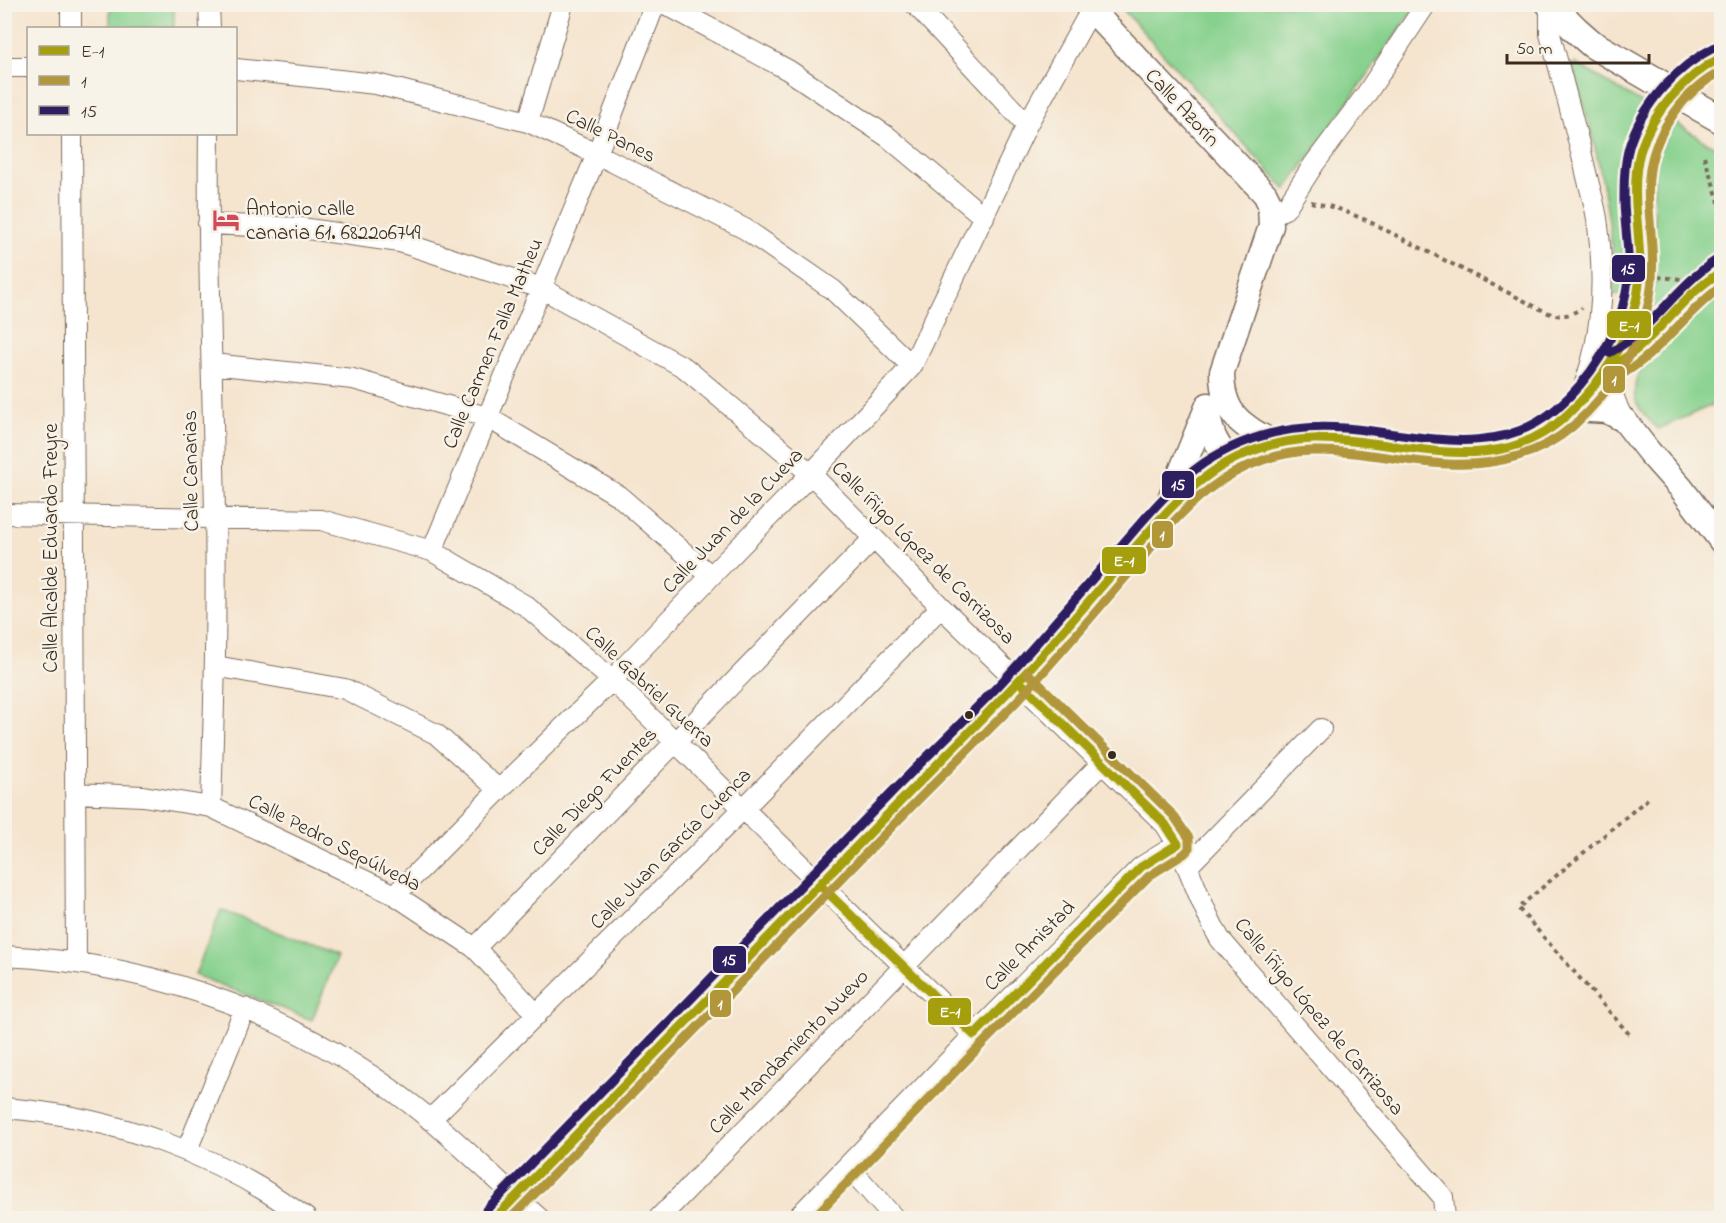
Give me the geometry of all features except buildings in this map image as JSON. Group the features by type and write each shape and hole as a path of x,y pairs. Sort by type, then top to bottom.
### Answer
{"main road":[{"path":"1550,4 1592,44 1722,120"}],"street":[{"path":"71,4 71,27"},
{"path":"209,4 210,27"},
{"path":"528,122 563,4"},
{"name":"Calle Carmen Falla Matheu","path":"432,551 597,154 655,4"},
{"path":"665,4 788,70 888,137 984,217"},
{"path":"915,4 1027,125"},
{"path":"1161,518 1173,495 1213,387 1222,372 1272,215 1285,209 1314,164 1365,96 1426,4"},
{"path":"1550,4 1550,34 1598,224 1601,302 1599,334 1585,386 1574,409"},
{"name":"Calle Juan de la Cueva","path":"395,895 612,680 812,474 912,366 1027,125 1088,7"},
{"name":"Calle Azorín","path":"1088,7 1265,194 1272,215"},
{"path":"495,1218 1019,681 1161,518 1187,492 1230,462 1252,451 1276,444 1326,439 1437,454 1472,454 1503,450 1533,438 1558,424 1574,409 1607,368 1621,343 1635,309 1640,278 1636,190 1639,152 1655,119 1681,86 1698,70 1722,57"},
{"path":"4,67 27,67"},
{"name":"Calle Panes","path":"237,69 376,84 528,122 746,229 833,290 912,366"},
{"name":"Calle Alcalde Eduardo Freyre","path":"72,135 76,963"},
{"name":"Calle Canarias","path":"209,135 208,224 215,518 215,666 211,807"},
{"name":"Calle íñigo López de Carrizosa","path":"208,224 301,228 400,242 541,288 685,368 812,474 873,539 1019,681"},
{"path":"1607,368 1627,359 1641,348 1693,293 1722,271"},
{"path":"212,364 353,380 487,417 620,496 711,576"},
{"path":"1607,368 1613,396 1624,420 1681,488 1722,542"},
{"path":"1222,372 1222,389 1234,417 1247,429 1276,444"},
{"path":"1208,405 1208,423 1212,436 1230,462"},
{"path":"1574,409 1607,411 1624,420"},
{"path":"1230,462 1236,429 1234,417"},
{"name":"Calle Gabriel Guerra","path":"4,514 321,520 432,551 526,606 612,680 974,1035"},
{"name":"Calle Diego Fuentes","path":"475,948 873,539"},
{"name":"Calle Juan García Cuenca","path":"430,1120 744,808 941,607"},
{"path":"215,666 345,689 436,734 499,790"},
{"name":"Calle Íñigo López de Carrizosa","path":"1019,681 1165,824 1178,844 1210,922 1220,939 1443,1197 1445,1218"},
{"path":"1188,866 1321,729"},
{"name":"Calle Mandamiento Nuevo","path":"659,1218 1102,763"},
{"name":"Calle Pedro Sepúlveda","path":"75,793 143,796 211,807 395,895 475,948 537,1015"},
{"name":"Calle Amistad","path":"797,1218 974,1035 1142,867 1178,844"},
{"path":"4,956 76,963 132,973 177,985 245,1008 346,1060 430,1120 539,1218"},
{"path":"187,1150 245,1008"},
{"path":"4,1108 34,1110 76,1119 153,1138 187,1150 249,1182 306,1218"},
{"path":"848,1166 894,1218"}],"path":[{"path":"1704,156 1722,211"},
{"path":"1294,195 1366,220 1557,317 1573,314 1588,302 1601,302"},
{"path":"1655,277 1690,279"},
{"path":"1629,1034 1518,908 1651,796"}],"green space":[{"path":"110,5 174,5 174,27 110,27"},
{"path":"1119,5 1417,5 1286,190"},
{"path":"1575,63 1645,105 1625,162 1625,254 1622,295 1614,294 1607,207 1595,149 1572,65"},
{"path":"1672,121 1721,151 1721,260 1683,287 1647,323 1655,276 1654,180 1656,161"},
{"path":"1721,290 1721,401 1658,429 1640,409 1635,396 1636,380 1640,370 1694,314"},
{"path":"221,910 337,956 312,1020 195,975"}],"transit line":[{"name":"15","path":"486,1210 999,685 1149,513 1192,472 1220,453 1237,445 1289,430 1344,428 1453,440 1480,440 1507,435 1532,425 1568,398 1600,357 1622,310 1628,282 1625,174 1627,154 1635,131 1652,101 1675,75 1702,54 1717,46"},
{"name":"E-1","path":"495,1218 1022,677 1156,523 1211,473 1260,448 1300,440 1347,440 1446,452 1478,452 1510,447 1540,435 1568,414 1612,361 1633,314 1640,274 1636,179 1638,158 1645,137 1661,109 1683,85 1695,74 1722,57"},
{"name":"1","path":"511,1218 1017,701 1185,510 1219,482 1263,460 1312,451 1364,454 1440,464 1492,462 1533,451 1567,431 1587,413 1622,367 1640,333 1646,315 1653,271 1649,181 1652,159 1660,136 1685,100 1702,84 1722,71"},
{"name":"15","path":"1609,353 1638,333 1688,283 1715,261"},
{"name":"E-1","path":"1613,365 1635,350 1692,294 1722,271"},
{"name":"1","path":"1619,376 1634,367 1660,345 1696,308 1722,286"},
{"name":"1","path":"813,1218 1149,876 1189,849 1189,838 1173,815 1027,672"},
{"name":"E-1","path":"820,885 974,1035 1141,867 1178,844 1165,824 1019,681"}],"place":[{"name":"Antonio calle canaria 61. 682206749","path":"226,220"}]}
